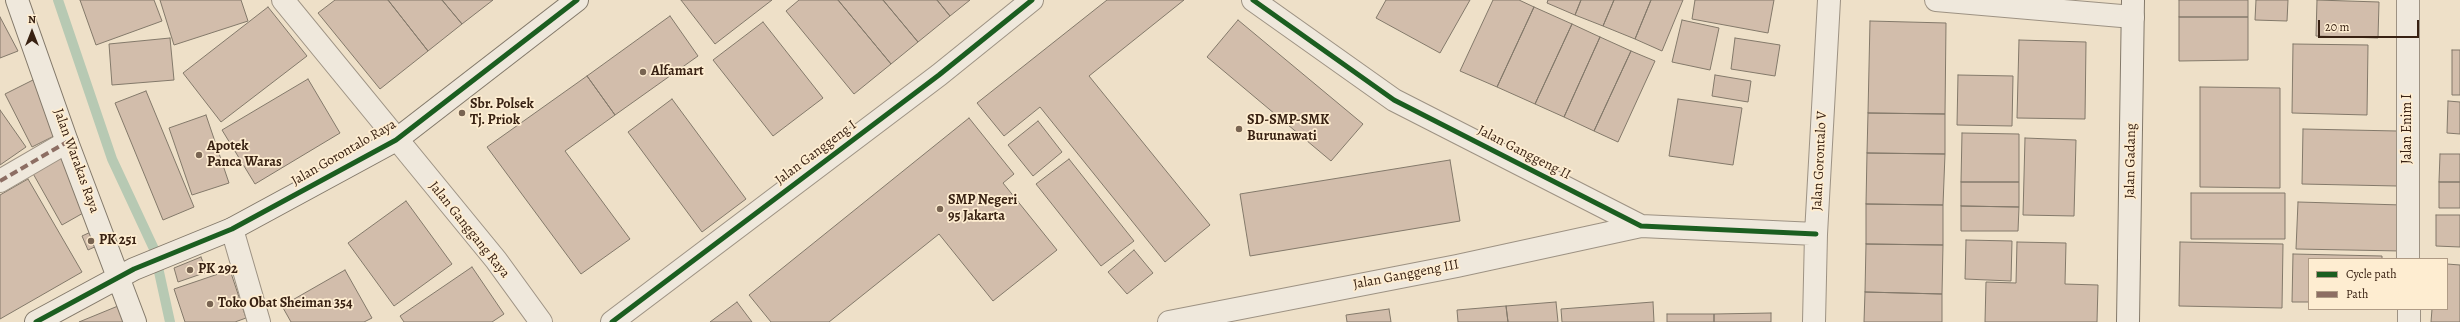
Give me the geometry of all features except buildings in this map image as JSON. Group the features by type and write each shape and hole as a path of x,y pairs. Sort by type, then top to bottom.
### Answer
{"street":[{"name":"Jalan Warakas Raya","path":"17,0 67,142 127,273 135,322"},
{"name":"Jalan Ganggang Raya","path":"283,0 396,140 496,260 541,322"},
{"name":"Jalan Gorontalo Raya","path":"36,322 127,273 232,229 396,140 578,0"},
{"name":"Jalan Ganggeng I","path":"612,322 939,75 1032,0"},
{"name":"Jalan Ganggeng II","path":"1253,0 1394,100 1641,226 1816,234"},
{"name":"Jalan Gorontalo V","path":"1814,322 1816,234 1830,0"},
{"path":"1936,0 2133,8"},
{"name":"Jalan Enim I","path":"2408,0 2408,258"},
{"name":"Jalan Gadang","path":"2128,322 2133,8"},
{"path":"0,181 67,142"},
{"name":"Jalan Ganggeng III","path":"1169,322 1457,266 1641,226"},
{"path":"232,229 259,322"},
{"path":"2409,310 2409,322"}],"waterway":[{"path":"58,0 112,159 154,249 170,322"}],"marked path":[{"path":"0,181 67,142"}],"cycle path":[{"path":"36,322 134,269 232,229 396,140 577,0"},
{"path":"612,322 939,75 1032,0"},
{"path":"1253,0 1394,100 1641,226 1816,234"}],"place":[{"name":"Alfamart","path":"643,72"},
{"name":"Sbr. Polsek Tj. Priok","path":"462,113"},
{"name":"SD-SMP-SMK Burunawati","path":"1239,129"},
{"name":"Apotek Panca Waras","path":"199,155"},
{"name":"SMP Negeri 95 Jakarta","path":"940,209"},
{"name":"PK 251","path":"91,241"},
{"name":"PK 292","path":"190,270"},
{"name":"Toko Obat Sheiman 354","path":"210,304"}]}
